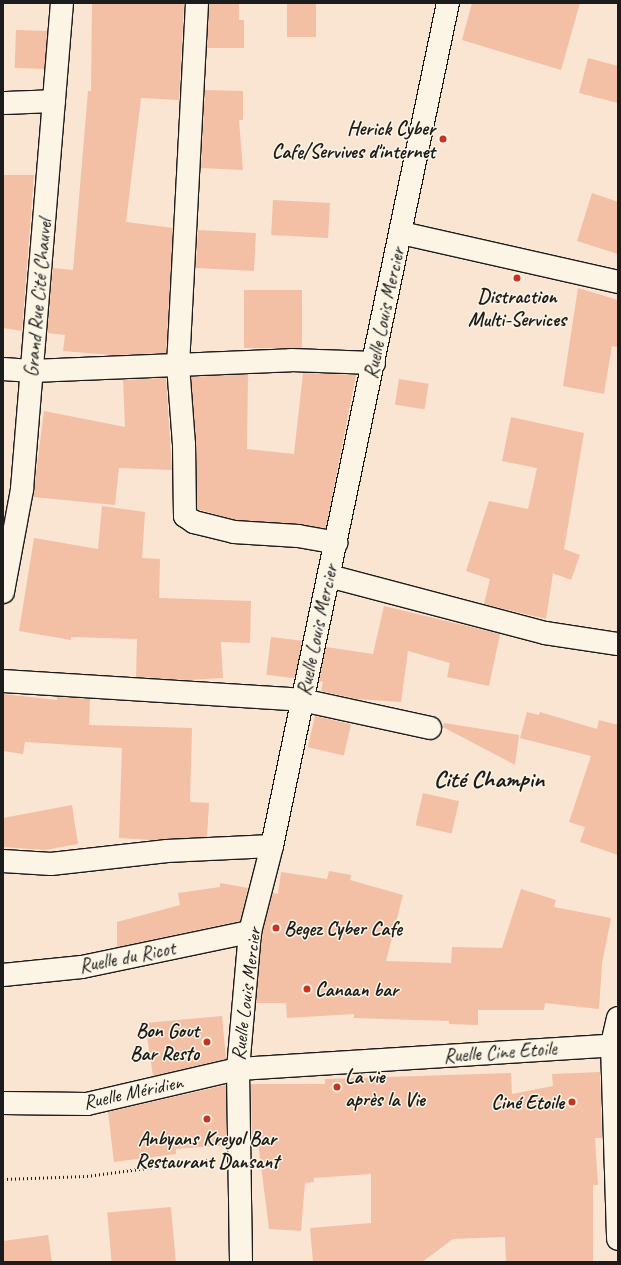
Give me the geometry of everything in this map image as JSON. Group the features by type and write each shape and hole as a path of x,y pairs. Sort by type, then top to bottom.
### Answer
{"street":[{"name":"Grand Rue Cité Chauvel","path":"3,592 22,489 62,3"},
{"path":"197,3 178,365 184,444 185,516 194,522 234,532 298,536 336,543"},
{"name":"Ruelle Louis Mercier","path":"241,1262 238,1069 250,932 272,846 401,234 448,3"},
{"path":"3,103 54,101"},
{"path":"401,234 618,282"},
{"path":"3,369 32,371 291,360 374,363"},
{"path":"329,576 545,633 618,644"},
{"path":"3,681 302,700 430,728"},
{"path":"3,861 51,864 167,852 272,846"},
{"name":"Ruelle du Ricot","path":"3,975 82,967 250,932"},
{"path":"618,1018 615,1045 618,1239"},
{"name":"Ruelle Cine Etoile","path":"238,1069 615,1045"},
{"name":"Ruelle Méridien","path":"3,1103 87,1104 238,1069"}],"path":[{"path":"3,1179 87,1176 239,1156"}],"building":[{"path":"92,3 184,3 179,100 141,98 126,222 173,228 166,353 112,355 63,351 65,335 47,333 53,268 73,270 88,91 91,91"},
{"path":"209,3 239,3 239,20 244,20 244,48 207,48"},
{"path":"287,3 316,3 316,37 287,37"},
{"path":"472,3 580,3 561,70 462,40"},
{"path":"16,30 47,31 46,69 15,68"},
{"path":"588,58 618,66 618,103 579,93"},
{"path":"205,90 243,91 243,120 239,120 243,170 201,168"},
{"path":"3,175 34,175 22,331 3,328"},
{"path":"592,193 618,202 618,254 577,241"},
{"path":"273,200 330,203 328,238 271,235"},
{"path":"198,230 256,233 254,271 196,268"},
{"path":"578,288 618,300 618,347 612,346 604,394 563,386"},
{"path":"244,290 302,290 302,348 244,348"},
{"path":"303,373 356,375 326,528 236,520 197,509 191,377 248,374 247,449 294,454"},
{"path":"166,378 172,470 119,468 115,505 33,497 44,411 125,427 123,380"},
{"path":"399,379 429,384 425,409 395,405"},
{"path":"511,417 584,433 564,549 580,555 571,580 553,573 546,619 484,604 490,579 466,571 489,501 528,509 537,468 502,461"},
{"path":"102,506 145,512 142,558 160,559 159,598 251,601 250,643 221,642 223,678 188,680 136,677 137,639 71,637 71,640 19,631 34,538 98,549"},
{"path":"384,606 500,634 489,686 447,677 450,663 408,651 401,702 357,699 321,691 323,682 319,681 326,647 373,654"},
{"path":"271,637 302,641 297,678 266,675"},
{"path":"3,694 57,700 57,697 90,699 89,725 192,728 190,802 209,803 207,837 152,840 119,838 122,748 25,742 23,754 3,751"},
{"path":"527,712 539,715 540,712 597,729 599,720 618,725 618,855 580,842 585,827 569,822 591,756 520,738"},
{"path":"315,716 351,724 344,756 308,747"},
{"path":"444,723 519,735 515,765 443,727"},
{"path":"423,793 459,801 452,833 416,825"},
{"path":"72,805 78,844 45,850 3,847 3,818"},
{"path":"329,871 351,875 350,880 403,895 386,961 451,963 452,947 502,948 521,889 556,900 554,907 611,918 602,964 599,1009 545,1003 544,1010 478,1010 478,1025 449,1024 449,1021 354,1018 354,1014 287,1018 286,1003 256,1003 262,934 273,893 278,894 281,872 327,879"},
{"path":"220,883 248,888 240,921 117,947 117,922 180,905 178,893 220,887"},
{"path":"222,1016 226,1059 153,1076 145,1023"},
{"path":"600,1072 602,1138 595,1138 598,1185 593,1185 593,1262 506,1262 505,1237 453,1239 422,1262 313,1262 310,1228 371,1223 371,1174 314,1178 314,1182 305,1183 301,1231 269,1229 258,1142 252,1142 251,1084 325,1084 325,1079 511,1073 512,1094 553,1086 552,1074"},
{"path":"226,1085 227,1145 176,1149 176,1154 114,1162 108,1112"},
{"path":"171,1207 176,1262 112,1262 107,1213"},
{"path":"48,1235 52,1262 3,1262 3,1241"}],"place":[{"name":"Herick Cyber Cafe/Servives d'internet","path":"443,139"},
{"name":"Distraction Multi-Services","path":"517,278"},
{"name":"Begez Cyber Cafe","path":"276,928"},
{"name":"Canaan bar","path":"307,989"},
{"name":"Bon Gout Bar Resto","path":"207,1042"},
{"name":"La vie après la Vie","path":"337,1087"},
{"name":"Ciné Etoile","path":"572,1102"},
{"name":"Anbyans Kreyol Bar Restaurant Dansant","path":"207,1119"}],"district":[{"name":"Cité Champin","path":"489,780"}]}
